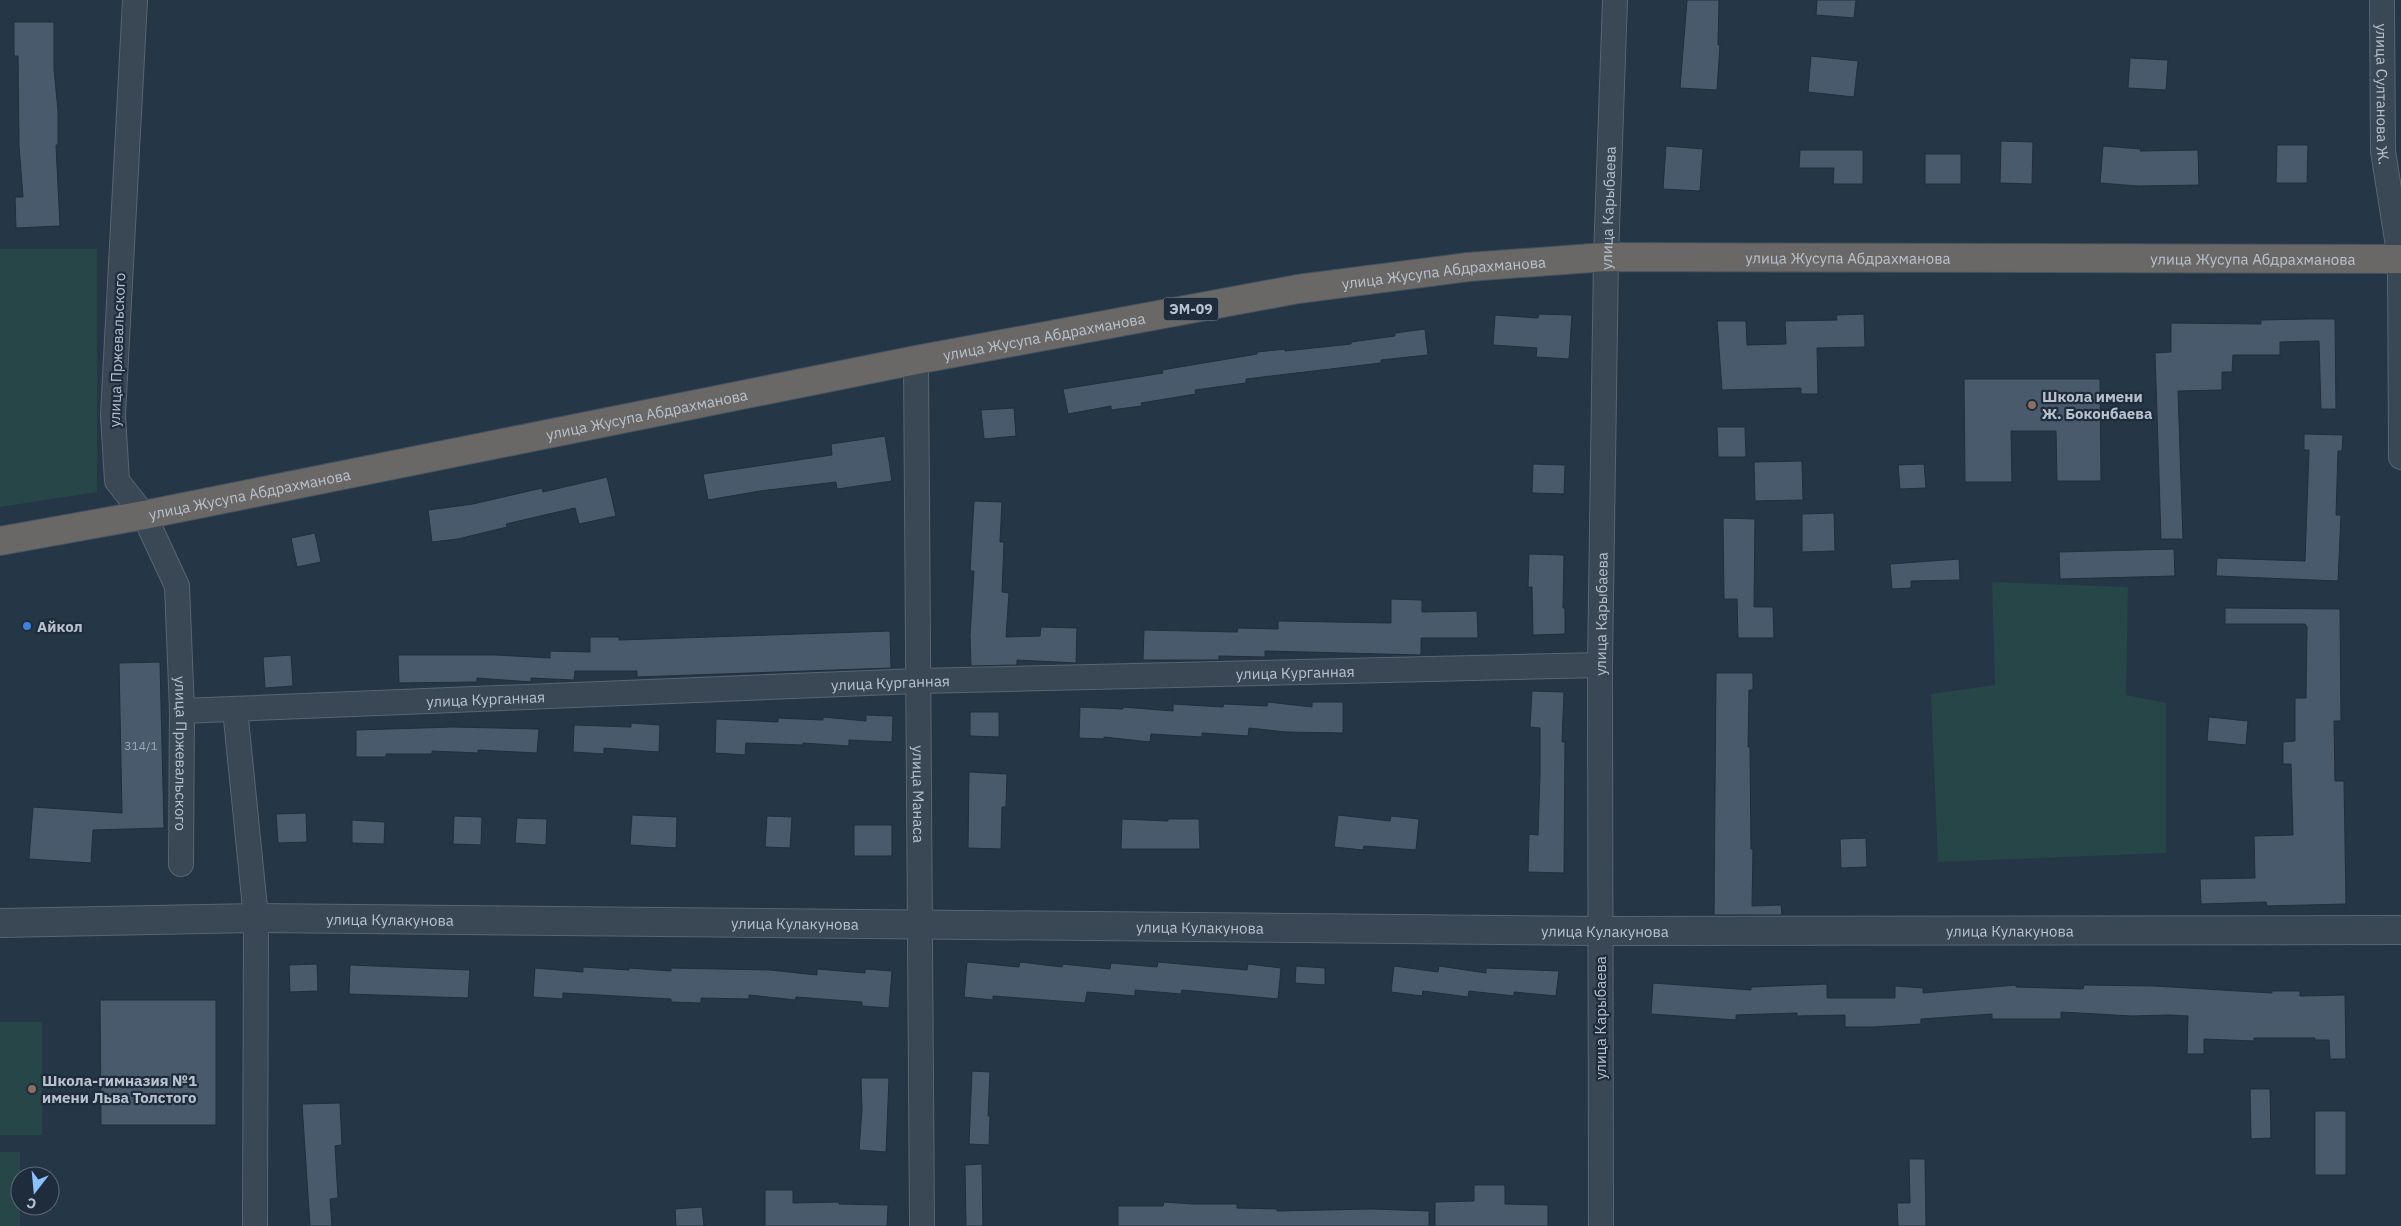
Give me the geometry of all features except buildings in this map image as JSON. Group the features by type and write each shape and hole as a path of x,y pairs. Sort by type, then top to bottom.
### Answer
{"highway":[{"name":"улица Жусупа Абдрахманова","path":"0,541 144,515 916,360 1298,289 1468,267 1606,258 2401,260"}],"street":[{"name":"улица Пржевальского","path":"135,0 113,415 118,481 144,515 177,586 182,711 181,864"},
{"name":"улица Карыбаева","path":"1601,1226 1600,665 1606,258 1615,0"},
{"name":"улица Султанова Ж.","path":"2382,0 2383,151 2401,260 2401,457"},
{"name":"улица Манаса","path":"916,360 922,1226"},
{"name":"улица Курганная","path":"182,711 918,681 1600,665"},
{"path":"235,708 256,918 255,1226"},
{"name":"улица Кулакунова","path":"0,923 256,918 1599,931 2401,930"}],"green space":[{"path":"0,249 97,249 97,492 0,507"},
{"path":"1992,582 2128,587 2126,695 2166,703 2166,853 1938,862 1931,694 1995,685"},
{"path":"0,1022 42,1022 42,1135 0,1135"},
{"path":"0,1152 20,1152 20,1166 10,1166 10,1216 20,1216 20,1226 0,1226"}],"place":[{"name":"Школа имени Ж. Боконбаева","path":"2032,405"},
{"name":"Айкол","path":"27,626"},
{"name":"Школа-гимназия №1 имени Льва Толстого","path":"32,1089"}]}
